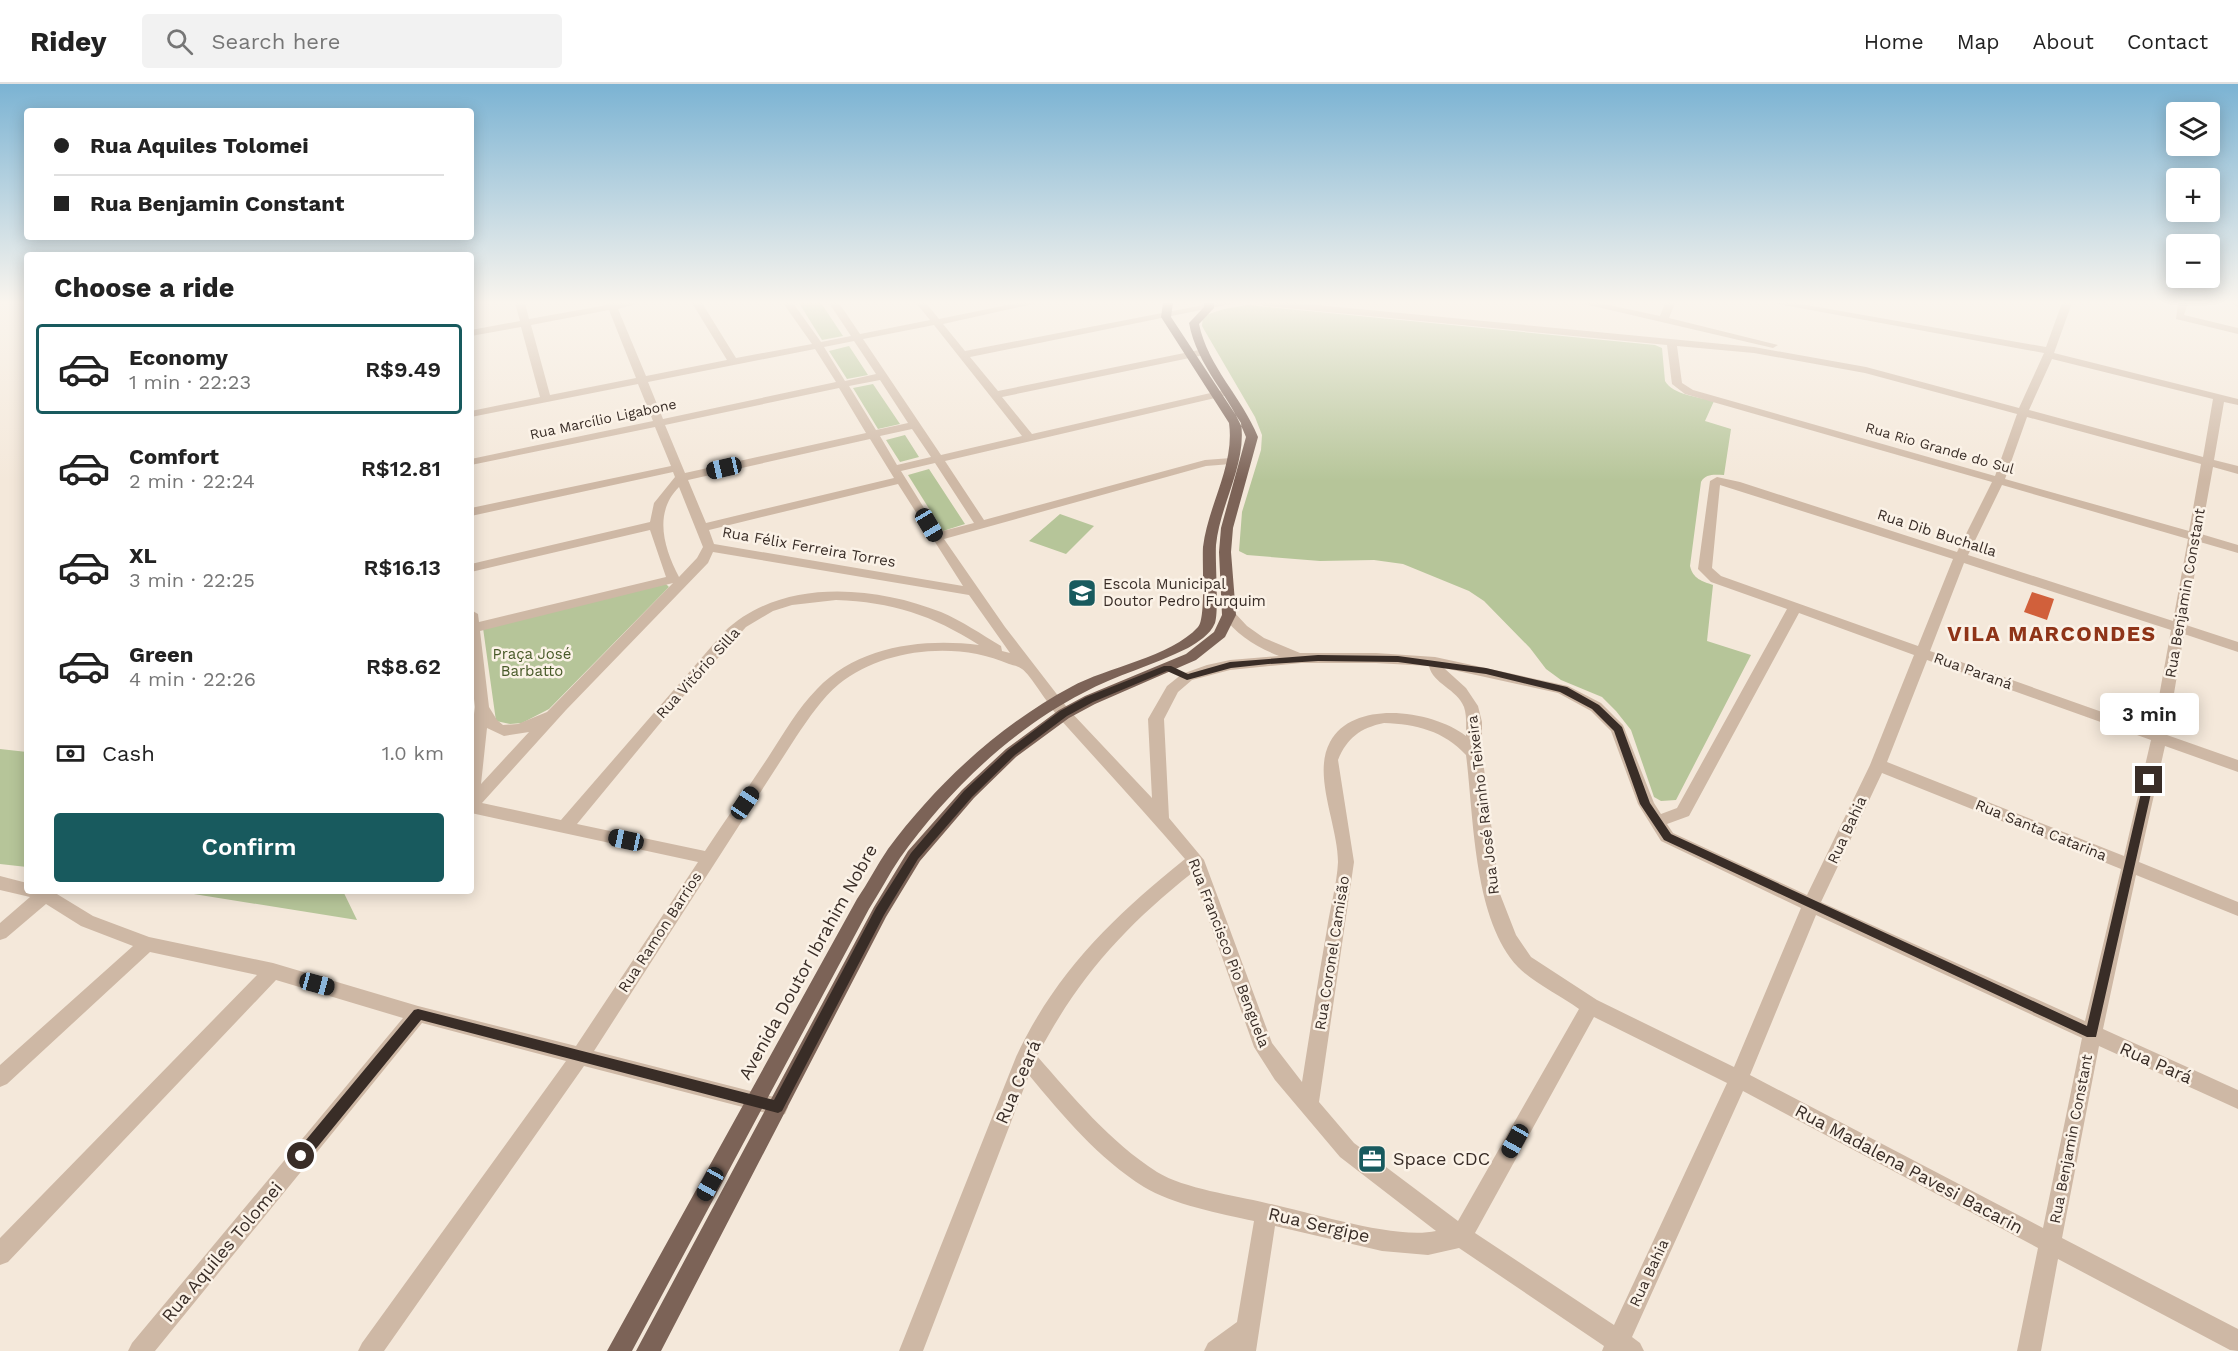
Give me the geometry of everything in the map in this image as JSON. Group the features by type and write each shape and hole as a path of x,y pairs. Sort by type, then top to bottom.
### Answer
{"main road":[{"path":"648,1351 880,912 914,856 968,794 1038,731 1059,707 1082,687 1183,646 1202,642 1220,634 1229,612 1225,552 1227,528 1252,437 1248,423 1196,362"},
{"path":"1059,707 1090,700 1167,668 1191,657 1202,642 1209,608 1213,524 1238,434 1209,362"},
{"path":"1209,608 1229,612"},
{"name":"Avenida Doutor Ibrahim Nobre","path":"619,1351 863,904 899,847 955,784 1000,742 1059,707"}],"street":[{"path":"535,362 546,399"},
{"name":"Rua Félix Ferreira Torres","path":"635,362 709,547 973,592"},
{"path":"474,413 732,362"},
{"name":"Rua Francisco Pio Benguela","path":"829,362 936,537 1026,666 1059,707 1161,818 1196,860 1264,1047 1282,1074 1347,1150 1461,1237"},
{"path":"873,362 981,524"},
{"path":"969,362 1029,437"},
{"path":"995,395 1151,362"},
{"name":"Rua Rio Grande do Sul","path":"1674,362 1677,384 1689,392 2238,549"},
{"path":"1822,362 1866,370"},
{"path":"1835,362 2238,470"},
{"name":"Rua Bahia","path":"1621,1348 1739,1079 1811,905 1878,765 1960,558 1999,480 2023,412 2045,362"},
{"path":"2084,362 2238,402"},
{"name":"Rua Marcílio Ligabone","path":"474,461 882,376"},
{"path":"894,469 1222,393"},
{"name":"Rua Benjamin Constant","path":"2029,1351 2092,1034 2159,738 2220,397"},
{"path":"474,511 915,425"},
{"path":"936,537 1205,463 1231,461"},
{"path":"678,580 654,525 655,511 679,473"},
{"path":"702,528 901,480"},
{"name":"Rua Dib Buchalla","path":"1708,574 1705,569 1714,484 1717,481 1736,485 2238,647"},
{"path":"474,567 654,525"},
{"path":"474,803 678,580 703,560 709,547"},
{"name":"Rua Paraná","path":"1708,574 1795,608 2238,766"},
{"path":"474,621 678,580"},
{"name":"Rua Vitório Silla","path":"565,827 684,685 731,634 747,620 782,603 826,597 886,601 930,612 1004,654"},
{"path":"1161,818 1156,719 1172,689 1187,677 1230,665 1301,658 1376,658 1435,662 1540,683 1563,689 1596,707 1618,729 1646,804 1656,822 1683,812 1795,608"},
{"path":"1229,612 1236,625 1261,642 1301,658"},
{"path":"917,647 949,642 968,633"},
{"path":"474,638 482,707 474,774"},
{"name":"Rua Ramon Barrios","path":"370,1351 579,1056 708,858 811,708 834,680 847,671 877,657 917,647 951,647 1004,654 1026,666"},
{"name":"Rua José Rainho Teixeira","path":"1435,662 1437,671 1461,691 1471,706 1474,722 1474,753 1491,894 1508,938 1525,962 1590,1006 1739,1079"},
{"path":"1167,668 1187,677"},
{"path":"482,707 492,724 499,729 510,730 533,725 561,706"},
{"name":"Rua Coronel Camisão","path":"1308,1105 1346,862 1330,760 1334,745 1342,734 1356,726 1371,720 1401,718 1438,727 1457,737 1474,753"},
{"name":"Rua Santa Catarina","path":"1878,765 2238,909"},
{"path":"474,807 708,858"},
{"name":"Rua Pará","path":"1656,822 1667,837 2238,1100"},
{"name":"Rua Ceará","path":"911,1351 1026,1057 1060,998 1091,956 1131,914 1196,860"},
{"path":"0,884 24,890"},
{"path":"0,933 32,894"},
{"path":"38,894 87,921 147,944 273,971 418,1014 778,1107"},
{"path":"0,1078 147,944"},
{"path":"0,1254 273,971"},
{"path":"1590,1006 1461,1237 1621,1348"},
{"name":"Rua Aquiles Tolomei","path":"140,1351 418,1014"},
{"name":"Rua Sergipe","path":"1026,1057 1081,1122 1117,1155 1153,1181 1202,1199 1382,1240 1428,1244 1461,1237"},
{"name":"Rua Madalena Pavesi Bacarin","path":"1739,1079 2238,1342"},
{"path":"1216,1351 1246,1340 1266,1213"}],"green space":[{"path":"836,362 860,362 868,375 847,379"},
{"path":"1223,362 1663,362 1665,381 1669,386 1687,395 1714,401 1705,421 1731,429 1724,475 1708,476 1701,482 1690,566 1696,577 1713,585 1707,641 1751,655 1676,800 1661,801 1654,797 1631,730 1616,711 1602,697 1561,680 1546,669 1530,648 1484,601 1469,591 1403,564 1374,560 1320,561 1247,555 1239,551 1242,512 1261,450 1262,435 1255,417"},
{"path":"873,384 900,424 878,429 853,388"},
{"path":"905,435 919,457 900,462 886,440"},
{"path":"929,469 965,524 943,531 908,475"},
{"path":"1060,514 1094,526 1066,554 1029,541"},
{"name":"Praça José Barbatto","path":"666,584 669,587 549,709 522,723 510,724 496,721 483,628"},
{"path":"0,749 24,752 24,867 0,864"},
{"path":"194,894 344,894 357,920"}],"building":[{"path":"2032,592 2054,599 2047,620 2024,612"}],"place":[{"name":"Escola Municipal Doutor Pedro Furquim","path":"1082,593"},
{"name":"Space CDC","path":"1372,1159"}],"district":[{"name":"VILA MARCONDES","path":"2052,634"}],"route":[{"path":"301,1156 418,1014 778,1107 880,912 914,856 968,794 1011,753 1064,714 1090,700 1167,668 1187,677 1230,665 1301,658 1398,659 1435,662 1486,671 1563,689 1596,707 1618,729 1646,804 1667,837 2092,1034 2149,780"}]}
